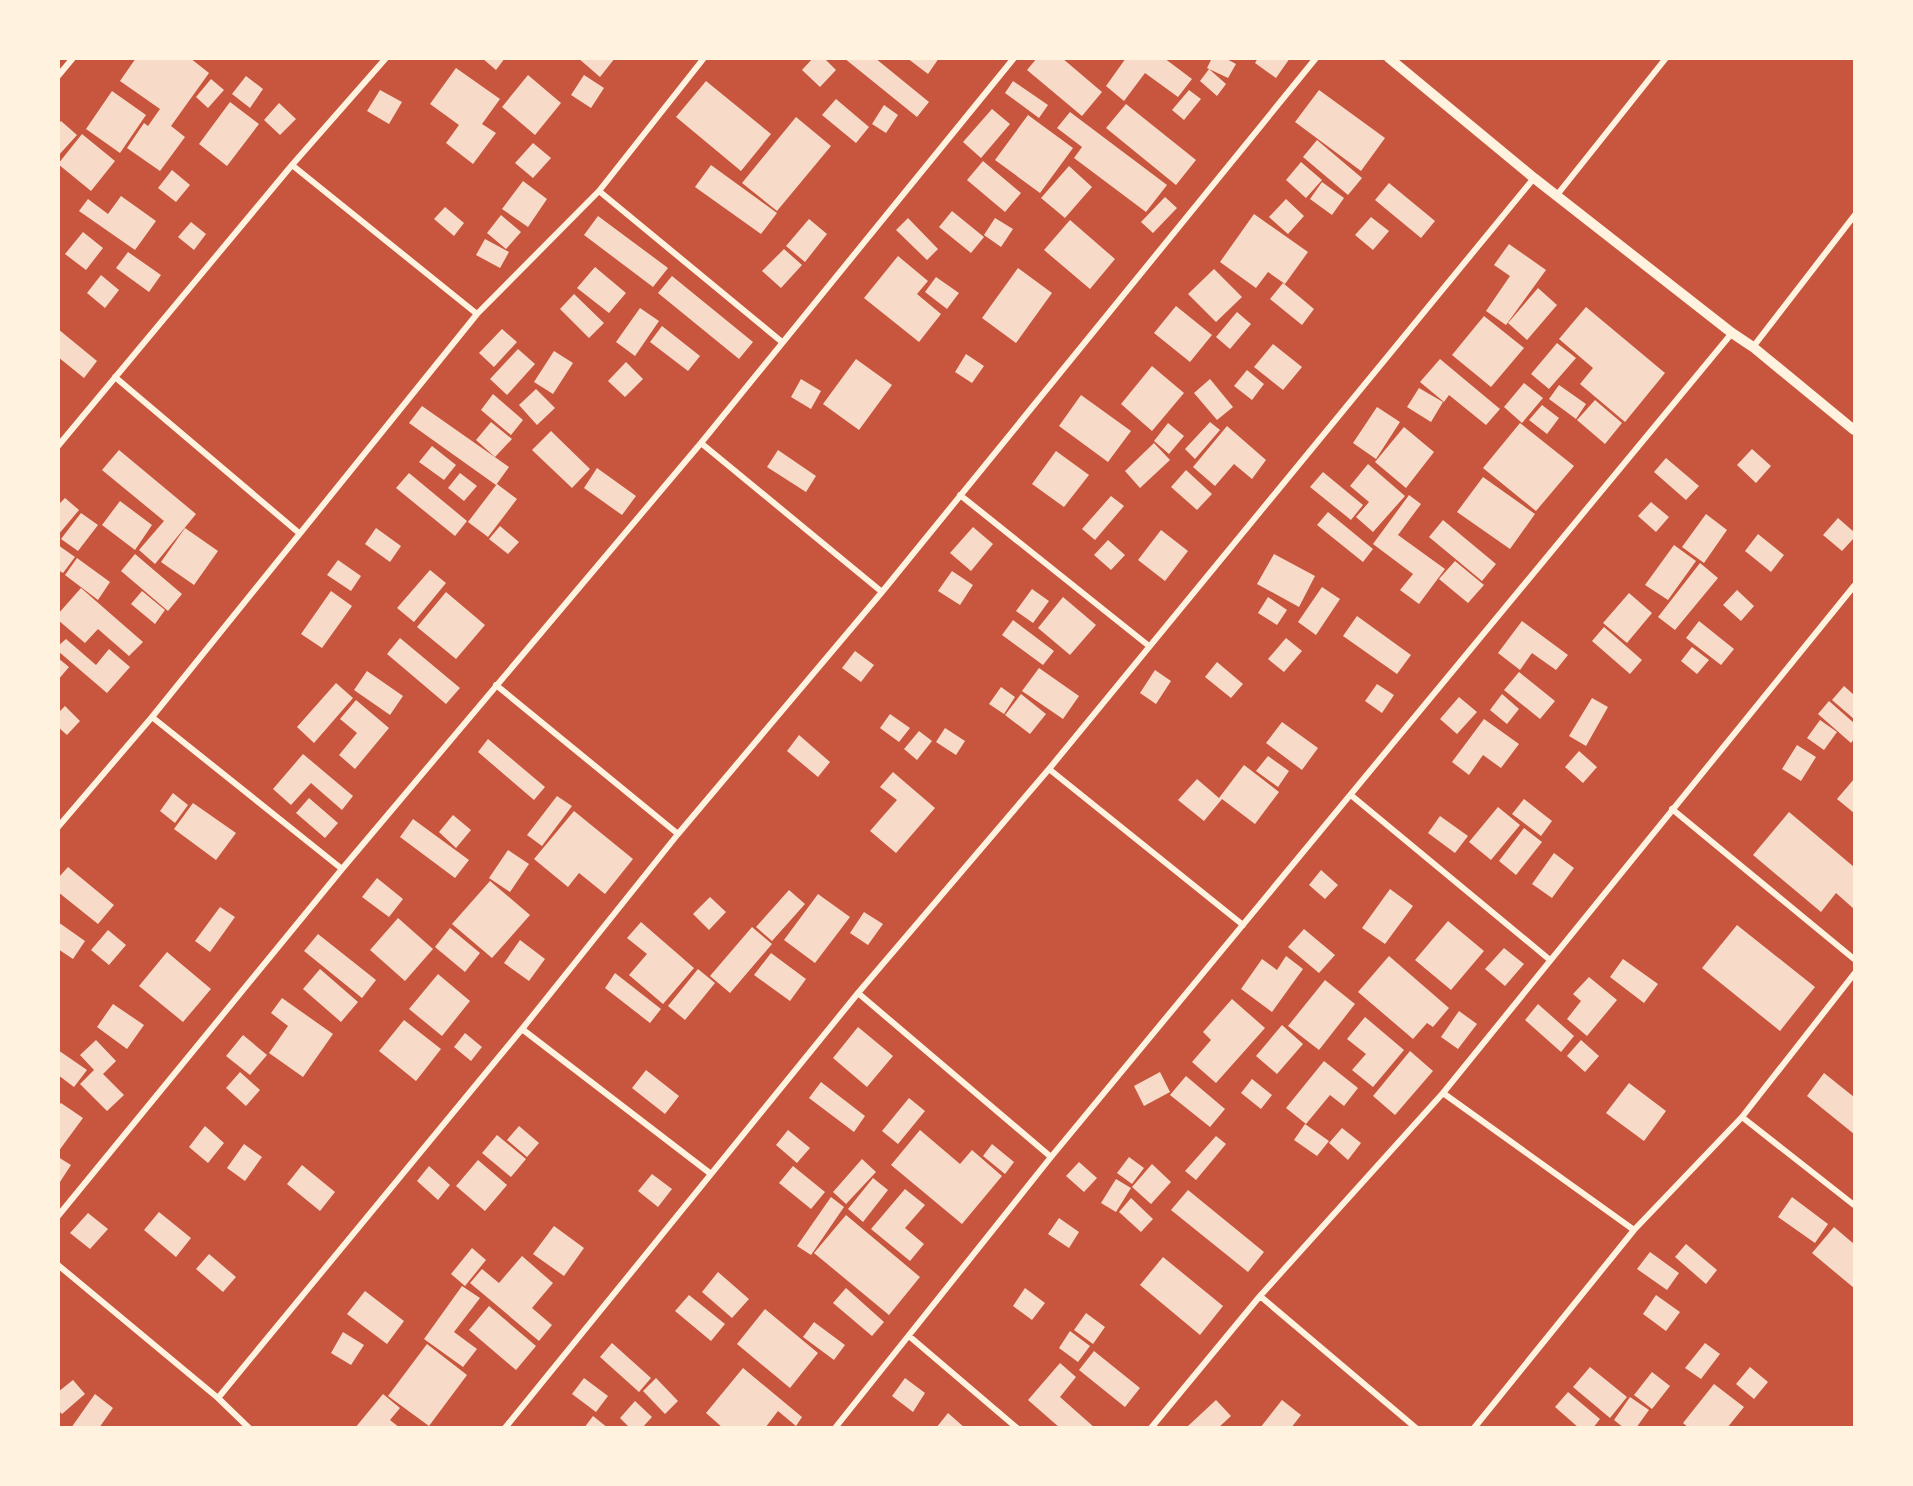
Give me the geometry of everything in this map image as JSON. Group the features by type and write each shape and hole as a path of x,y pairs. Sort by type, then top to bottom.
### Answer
{"street":[{"path":"58,76 73,58"},
{"path":"58,446 292,165 386,58"},
{"path":"58,827 152,717 477,314 599,191 704,58"},
{"path":"58,1216 342,870 701,443 1014,58"},
{"path":"218,1398 522,1029 678,834 882,592 1316,58"},
{"path":"1389,58 1534,178 1753,347 1854,430"},
{"path":"1557,195 1666,58"},
{"path":"292,165 477,314"},
{"path":"505,1428 858,993 1049,769 1534,178"},
{"path":"599,191 782,342"},
{"path":"1753,347 1854,216"},
{"path":"835,1428 1051,1157 1352,796 1732,333"},
{"path":"115,377 299,533"},
{"path":"701,443 882,592"},
{"path":"960,495 1149,646"},
{"path":"1151,1428 1260,1296 1443,1093 1854,586"},
{"path":"496,686 678,834"},
{"path":"152,717 342,870"},
{"path":"1049,769 1243,925"},
{"path":"1352,796 1550,960"},
{"path":"1672,809 1854,959"},
{"path":"1473,1428 1635,1230 1742,1117 1854,974"},
{"path":"858,993 1051,1157"},
{"path":"522,1029 711,1174"},
{"path":"1443,1093 1635,1230"},
{"path":"1742,1117 1854,1205"},
{"path":"58,1265 218,1398 249,1428"},
{"path":"1260,1296 1416,1428"},
{"path":"909,1336 1017,1428"},
{"path":"235,1428 241,1421"}],"building":[{"path":"136,58 190,58 209,73 171,126 185,137 160,171 127,148 144,123 148,126 160,109 120,81"},
{"path":"482,58 505,58 496,70"},
{"path":"578,58 615,58 600,77"},
{"path":"813,58 824,58 836,70 820,87 802,70"},
{"path":"844,58 875,58 929,102 917,117"},
{"path":"907,58 939,58 928,74"},
{"path":"1037,58 1062,58 1102,92 1082,116 1027,70"},
{"path":"1126,58 1164,58 1192,79 1178,97 1145,73 1124,101 1106,86"},
{"path":"1212,58 1225,58 1236,64 1228,78 1207,68"},
{"path":"1258,58 1290,58 1276,78 1255,63"},
{"path":"456,68 500,99 482,124 496,133 473,164 446,143 459,125 430,104"},
{"path":"1209,69 1226,84 1217,96 1200,81"},
{"path":"528,75 561,103 535,135 502,107"},
{"path":"584,75 604,88 591,108 571,95"},
{"path":"246,76 263,89 250,108 232,94"},
{"path":"211,79 224,90 208,108 196,97"},
{"path":"706,81 771,134 741,171 676,117"},
{"path":"1013,81 1048,105 1039,118 1005,93"},
{"path":"380,90 402,102 389,124 367,111"},
{"path":"1189,90 1201,99 1184,120 1172,110"},
{"path":"1319,90 1385,138 1361,171 1295,122"},
{"path":"112,91 146,115 120,153 86,129"},
{"path":"836,99 869,127 856,143 822,115"},
{"path":"230,102 259,124 227,166 199,144"},
{"path":"279,103 296,119 280,135 264,120"},
{"path":"1126,104 1196,160 1176,185 1106,128"},
{"path":"884,105 898,115 886,133 872,124"},
{"path":"992,109 1010,124 981,158 963,142"},
{"path":"1070,112 1167,185 1146,212 1074,158 1082,147 1057,128"},
{"path":"1028,115 1073,148 1040,193 995,160"},
{"path":"796,117 831,146 777,211 742,183"},
{"path":"61,121 77,135 58,156 58,124"},
{"path":"82,134 115,161 91,191 58,164"},
{"path":"1317,140 1362,178 1348,195 1303,157"},
{"path":"533,143 551,158 533,178 515,163"},
{"path":"983,161 1021,193 1005,212 967,180"},
{"path":"1301,162 1322,180 1306,198 1286,180"},
{"path":"711,165 777,213 761,234 695,187"},
{"path":"1069,166 1092,187 1065,218 1041,198"},
{"path":"172,170 190,185 176,202 158,188"},
{"path":"523,181 547,199 528,227 502,209"},
{"path":"1322,182 1344,198 1332,215 1310,199"},
{"path":"1389,183 1435,221 1421,238 1375,200"},
{"path":"121,196 156,221 135,250 79,211 88,199 108,214"},
{"path":"1165,197 1177,208 1153,233 1141,222"},
{"path":"1286,199 1304,216 1288,234 1269,217"},
{"path":"445,207 464,223 454,236 434,219"},
{"path":"952,211 984,237 971,253 939,227"},
{"path":"1254,214 1308,252 1285,284 1268,272 1256,288 1220,262"},
{"path":"501,215 521,232 506,249 487,233"},
{"path":"598,216 668,268 653,287 584,235"},
{"path":"1371,217 1389,231 1373,250 1355,235"},
{"path":"908,218 938,249 927,260 896,230"},
{"path":"995,218 1013,229 1001,247 984,235"},
{"path":"809,219 827,234 805,262 786,246"},
{"path":"1070,220 1115,259 1090,289 1044,250"},
{"path":"191,222 206,234 194,250 178,237"},
{"path":"83,232 103,248 86,270 65,254"},
{"path":"485,239 509,252 500,268 476,255"},
{"path":"1509,244 1546,270 1506,325 1486,311 1510,276 1494,265"},
{"path":"784,249 802,265 781,288 762,271"},
{"path":"128,252 161,275 149,292 116,268"},
{"path":"898,256 928,281 917,294 941,314 919,342 864,298"},
{"path":"595,267 626,293 609,313 577,288"},
{"path":"1018,268 1052,293 1016,343 982,318"},
{"path":"1214,269 1242,297 1216,322 1188,294"},
{"path":"101,275 119,290 105,308 87,293"},
{"path":"672,276 753,342 739,359 658,293"},
{"path":"936,277 959,293 947,309 925,292"},
{"path":"1283,283 1314,309 1302,325 1270,299"},
{"path":"1538,288 1557,305 1527,340 1508,323"},
{"path":"574,294 604,323 589,338 560,309"},
{"path":"1176,306 1212,335 1190,362 1154,333"},
{"path":"1586,307 1665,373 1625,422 1580,384 1593,368 1559,339"},
{"path":"640,308 659,321 635,356 616,342"},
{"path":"1237,312 1251,324 1230,349 1216,337"},
{"path":"1484,316 1524,348 1491,387 1452,355"},
{"path":"662,326 700,356 688,371 650,342"},
{"path":"58,329 97,361 84,378 58,357"},
{"path":"502,329 517,342 494,367 479,353"},
{"path":"1557,343 1576,358 1549,389 1531,374"},
{"path":"1273,344 1302,367 1283,390 1254,367"},
{"path":"518,349 535,364 507,395 490,379"},
{"path":"554,351 573,363 553,394 534,382"},
{"path":"966,354 984,366 972,383 955,372"},
{"path":"856,359 892,385 859,430 823,404"},
{"path":"1440,359 1500,409 1486,425 1449,395 1444,402 1420,382"},
{"path":"626,362 643,379 625,397 608,381"},
{"path":"1152,366 1184,393 1152,431 1121,404"},
{"path":"1247,370 1264,384 1252,400 1234,386"},
{"path":"801,379 821,391 811,409 791,397"},
{"path":"1210,379 1233,407 1217,420 1194,393"},
{"path":"1524,383 1543,398 1522,423 1504,407"},
{"path":"1559,385 1586,404 1576,419 1549,399"},
{"path":"1419,388 1443,402 1431,422 1407,407"},
{"path":"536,389 555,408 537,425 519,405"},
{"path":"493,394 523,420 511,435 481,410"},
{"path":"1081,395 1131,431 1108,462 1059,426"},
{"path":"1595,400 1622,423 1605,444 1577,420"},
{"path":"1542,405 1559,418 1547,434 1529,420"},
{"path":"422,406 509,467 496,485 409,423"},
{"path":"1377,407 1400,422 1376,459 1353,443"},
{"path":"491,422 512,439 495,457 476,440"},
{"path":"1210,422 1220,430 1195,459 1185,449"},
{"path":"1168,423 1184,436 1169,454 1154,441"},
{"path":"1520,423 1574,466 1536,511 1483,468"},
{"path":"1227,426 1266,460 1252,479 1234,464 1215,486 1193,467"},
{"path":"1404,427 1434,452 1406,488 1375,462"},
{"path":"551,431 590,469 572,488 532,450"},
{"path":"1154,443 1170,460 1140,488 1125,471"},
{"path":"432,446 456,465 444,480 419,462"},
{"path":"1752,449 1771,466 1756,483 1737,465"},
{"path":"119,450 196,514 155,564 139,550 164,521 102,470"},
{"path":"778,450 816,476 806,492 767,467"},
{"path":"1056,451 1089,475 1064,507 1032,484"},
{"path":"1666,458 1699,486 1686,500 1654,472"},
{"path":"1368,464 1405,496 1373,532 1356,517 1369,502 1350,486"},
{"path":"597,468 636,496 622,515 584,488"},
{"path":"1186,470 1212,494 1197,510 1171,487"},
{"path":"1323,472 1363,505 1351,520 1310,487"},
{"path":"409,473 467,521 455,536 396,488"},
{"path":"460,473 477,486 464,501 448,488"},
{"path":"1483,477 1535,514 1510,549 1457,512"},
{"path":"497,484 517,499 488,537 468,522"},
{"path":"1409,495 1421,504 1398,535 1445,569 1419,604 1400,590 1413,574 1373,544"},
{"path":"1111,496 1124,506 1095,540 1082,529"},
{"path":"65,498 79,510 58,535 58,505"},
{"path":"120,501 152,525 135,550 102,525"},
{"path":"1651,502 1669,517 1656,532 1638,516"},
{"path":"1328,512 1373,549 1363,562 1317,525"},
{"path":"81,513 98,525 78,551 61,539"},
{"path":"1706,514 1727,530 1704,563 1682,547"},
{"path":"1838,518 1854,532 1854,538 1842,551 1823,535"},
{"path":"1443,520 1496,564 1482,581 1429,537"},
{"path":"500,526 519,542 508,554 489,539"},
{"path":"973,527 993,544 971,571 950,553"},
{"path":"185,528 218,551 194,585 161,562"},
{"path":"376,528 401,546 390,562 365,544"},
{"path":"1161,530 1188,551 1165,581 1138,560"},
{"path":"1758,534 1784,555 1771,572 1745,551"},
{"path":"1108,540 1125,555 1111,570 1094,555"},
{"path":"58,545 75,557 63,573 58,570"},
{"path":"1674,545 1696,561 1668,600 1645,585"},
{"path":"135,554 182,594 168,611 121,571"},
{"path":"1274,554 1315,576 1299,607 1257,584"},
{"path":"77,558 110,582 98,600 65,575"},
{"path":"338,560 361,576 351,591 327,575"},
{"path":"1455,561 1484,585 1468,603 1439,579"},
{"path":"1700,563 1718,578 1675,630 1658,617"},
{"path":"430,570 446,583 414,622 397,608"},
{"path":"952,571 973,585 960,605 938,591"},
{"path":"1322,587 1340,599 1316,635 1298,622"},
{"path":"81,588 143,642 129,656 98,629 85,643 58,620 58,614"},
{"path":"1032,589 1049,601 1033,623 1016,611"},
{"path":"1737,590 1754,606 1741,621 1723,605"},
{"path":"142,591 165,610 155,624 131,604"},
{"path":"331,591 352,606 322,648 301,634"},
{"path":"446,592 485,625 456,659 417,627"},
{"path":"1629,593 1652,613 1627,643 1603,623"},
{"path":"1063,597 1096,625 1070,655 1038,628"},
{"path":"1268,597 1287,610 1277,625 1258,613"},
{"path":"1357,616 1411,655 1397,674 1343,636"},
{"path":"1013,620 1054,651 1043,665 1002,635"},
{"path":"1522,621 1568,655 1556,670 1532,653 1520,670 1498,653"},
{"path":"1699,621 1734,649 1721,665 1686,638"},
{"path":"1604,627 1642,660 1630,674 1592,641"},
{"path":"400,638 460,688 446,704 387,654"},
{"path":"1286,638 1302,651 1284,672 1268,659"},
{"path":"66,639 96,665 109,649 130,667 107,693 58,651 58,646"},
{"path":"1692,647 1709,660 1697,674 1681,661"},
{"path":"855,651 874,665 861,682 842,668"},
{"path":"58,658 69,667 58,680"},
{"path":"1217,662 1243,684 1231,698 1205,677"},
{"path":"1039,668 1079,696 1063,719 1022,691"},
{"path":"1155,670 1171,681 1156,704 1140,693"},
{"path":"367,671 403,696 390,715 354,690"},
{"path":"1519,672 1555,701 1540,719 1504,690"},
{"path":"336,683 353,698 314,743 297,727"},
{"path":"1377,684 1394,695 1382,713 1365,701"},
{"path":"1844,686 1854,695 1854,719 1832,700"},
{"path":"1001,687 1015,697 1004,714 989,704"},
{"path":"1021,694 1046,714 1030,734 1005,715"},
{"path":"1502,694 1519,709 1507,724 1490,710"},
{"path":"1459,697 1477,712 1457,734 1440,719"},
{"path":"1592,698 1608,707 1586,746 1569,736"},
{"path":"356,700 389,728 355,769 339,755 357,733 340,719"},
{"path":"1829,701 1854,723 1854,739 1851,743 1818,714"},
{"path":"65,706 80,721 67,735 58,727 58,713"},
{"path":"890,714 910,728 899,742 880,728"},
{"path":"1484,719 1519,744 1501,768 1483,755 1469,775 1452,762"},
{"path":"1820,720 1837,732 1824,750 1807,738"},
{"path":"1282,722 1318,748 1302,770 1266,743"},
{"path":"945,728 965,741 956,755 936,742"},
{"path":"919,731 932,741 917,760 904,749"},
{"path":"799,735 830,762 818,777 787,751"},
{"path":"488,739 545,787 534,800 478,752"},
{"path":"1797,745 1816,757 1801,781 1782,769"},
{"path":"1579,751 1597,767 1583,783 1565,767"},
{"path":"303,754 353,796 342,810 311,783 291,805 273,789"},
{"path":"1268,756 1289,771 1278,787 1256,771"},
{"path":"1244,765 1279,792 1255,824 1222,799 1204,821 1178,800 1197,779 1219,798"},
{"path":"893,772 935,808 896,853 870,831 897,800 880,787"},
{"path":"1854,779 1854,813 1837,799"},
{"path":"173,793 188,805 175,823 160,811"},
{"path":"557,796 572,806 542,846 527,835"},
{"path":"309,798 338,823 325,838 296,813"},
{"path":"1524,799 1552,821 1541,836 1512,814"},
{"path":"193,803 236,833 216,860 174,829"},
{"path":"1498,807 1520,825 1491,860 1469,842"},
{"path":"574,811 633,859 605,894 579,873 568,887 534,859"},
{"path":"1789,812 1854,867 1854,909 1836,893 1821,912 1753,855"},
{"path":"453,815 471,830 456,848 439,832"},
{"path":"1440,816 1468,836 1455,853 1428,833"},
{"path":"413,819 469,860 455,878 400,837"},
{"path":"1524,828 1542,842 1516,875 1499,861"},
{"path":"508,850 529,864 510,892 489,878"},
{"path":"1554,853 1574,868 1552,898 1532,884"},
{"path":"68,867 114,905 98,924 58,892 58,878"},
{"path":"1321,870 1338,885 1325,899 1309,885"},
{"path":"377,878 403,899 389,917 362,897"},
{"path":"490,881 530,915 492,958 452,924"},
{"path":"1390,889 1413,906 1385,944 1362,928"},
{"path":"789,890 805,904 772,941 756,927"},
{"path":"818,894 850,917 815,963 784,940"},
{"path":"710,897 726,912 709,930 693,914"},
{"path":"220,907 235,917 210,952 195,941"},
{"path":"864,912 883,924 868,945 850,933"},
{"path":"398,918 433,949 405,981 370,950"},
{"path":"1448,921 1484,951 1451,990 1415,960"},
{"path":"58,922 85,941 73,959 58,949"},
{"path":"641,922 694,968 663,1004 629,975 647,954 627,938"},
{"path":"1737,925 1815,987 1780,1031 1702,968"},
{"path":"752,927 772,944 730,993 710,976"},
{"path":"450,928 480,953 465,972 435,947"},
{"path":"1304,929 1335,955 1319,973 1288,947"},
{"path":"108,930 126,945 109,965 91,950"},
{"path":"318,934 376,980 362,998 304,951"},
{"path":"520,940 545,959 529,981 504,963"},
{"path":"1504,948 1524,964 1505,986 1485,969"},
{"path":"167,952 211,989 183,1022 139,986"},
{"path":"771,953 806,979 790,1001 754,975"},
{"path":"1286,956 1303,969 1272,1012 1241,989 1262,959 1277,970"},
{"path":"1389,956 1449,1008 1433,1027 1427,1023 1413,1039 1358,992"},
{"path":"1623,959 1658,984 1644,1003 1610,977"},
{"path":"320,969 358,1002 341,1022 303,989"},
{"path":"698,969 715,983 685,1020 668,1006"},
{"path":"615,973 661,1009 650,1023 605,988"},
{"path":"438,974 470,1001 442,1036 409,1009"},
{"path":"1589,977 1617,1000 1587,1036 1567,1019 1581,1001 1573,994"},
{"path":"1325,980 1355,1004 1319,1050 1288,1026"},
{"path":"282,998 333,1034 303,1077 269,1053 288,1026 271,1013"},
{"path":"1232,999 1265,1028 1216,1083 1192,1062 1211,1040 1203,1032"},
{"path":"113,1004 144,1025 127,1049 97,1027"},
{"path":"1538,1004 1574,1036 1561,1052 1525,1020"},
{"path":"1459,1011 1477,1024 1458,1049 1441,1037"},
{"path":"1365,1017 1404,1050 1373,1087 1352,1070 1366,1054 1347,1039"},
{"path":"404,1020 441,1049 416,1081 379,1051"},
{"path":"1282,1025 1303,1044 1277,1074 1256,1056"},
{"path":"858,1027 893,1056 867,1087 833,1058"},
{"path":"465,1033 482,1047 471,1061 454,1047"},
{"path":"243,1035 267,1055 250,1075 226,1056"},
{"path":"96,1040 116,1061 103,1074 124,1095 107,1111 80,1084 94,1070 80,1055"},
{"path":"1581,1040 1599,1056 1585,1072 1567,1056"},
{"path":"58,1050 87,1070 74,1087 58,1075"},
{"path":"1410,1051 1433,1071 1395,1115 1373,1096"},
{"path":"1324,1061 1358,1088 1344,1106 1330,1095 1306,1124 1286,1108"},
{"path":"646,1070 679,1096 665,1114 632,1088"},
{"path":"240,1072 260,1090 246,1106 226,1088"},
{"path":"1160,1072 1170,1092 1144,1106 1134,1086"},
{"path":"1824,1073 1854,1097 1854,1134 1807,1096"},
{"path":"1186,1076 1225,1109 1210,1127 1170,1095"},
{"path":"1252,1079 1272,1095 1261,1109 1241,1093"},
{"path":"821,1082 865,1116 854,1132 809,1098"},
{"path":"1629,1083 1666,1111 1644,1141 1606,1113"},
{"path":"909,1098 925,1111 898,1144 882,1131"},
{"path":"61,1103 83,1118 58,1152 58,1106"},
{"path":"1305,1124 1329,1141 1317,1156 1294,1140"},
{"path":"205,1126 224,1143 208,1163 189,1147"},
{"path":"519,1126 539,1143 527,1157 507,1140"},
{"path":"1342,1128 1361,1143 1348,1160 1329,1143"},
{"path":"788,1130 810,1148 797,1163 776,1145"},
{"path":"920,1130 960,1164 972,1150 1002,1176 962,1224 891,1165"},
{"path":"497,1135 526,1159 511,1177 482,1153"},
{"path":"1216,1136 1226,1144 1196,1180 1185,1171"},
{"path":"244,1144 262,1157 245,1181 227,1168"},
{"path":"992,1144 1014,1162 1005,1174 983,1156"},
{"path":"58,1157 71,1165 58,1185"},
{"path":"1129,1157 1144,1168 1132,1184 1117,1173"},
{"path":"862,1159 876,1172 846,1204 833,1192"},
{"path":"478,1160 507,1185 485,1211 456,1186"},
{"path":"1079,1162 1097,1178 1084,1192 1066,1176"},
{"path":"1152,1164 1171,1182 1151,1204 1132,1187"},
{"path":"302,1165 335,1192 320,1211 287,1184"},
{"path":"429,1166 450,1185 438,1200 417,1181"},
{"path":"793,1166 825,1192 811,1209 779,1183"},
{"path":"652,1174 672,1189 658,1207 638,1191"},
{"path":"873,1178 888,1190 863,1222 848,1209"},
{"path":"1116,1179 1131,1188 1116,1212 1101,1203"},
{"path":"905,1189 925,1205 905,1228 924,1244 910,1261 871,1229"},
{"path":"1188,1190 1264,1252 1248,1272 1171,1210"},
{"path":"831,1197 844,1207 811,1255 797,1246"},
{"path":"1792,1197 1828,1224 1815,1243 1778,1217"},
{"path":"1131,1198 1153,1219 1141,1232 1119,1212"},
{"path":"159,1212 191,1238 176,1257 144,1230"},
{"path":"88,1213 108,1229 90,1249 70,1233"},
{"path":"846,1215 920,1277 889,1315 814,1253"},
{"path":"1059,1218 1079,1232 1069,1248 1048,1234"},
{"path":"554,1226 584,1248 564,1276 533,1254"},
{"path":"1834,1227 1854,1244 1854,1288 1812,1253"},
{"path":"1686,1244 1717,1270 1706,1284 1675,1257"},
{"path":"472,1248 486,1260 465,1286 451,1274"},
{"path":"1650,1252 1679,1273 1667,1290 1637,1269"},
{"path":"209,1254 236,1277 223,1292 196,1269"},
{"path":"522,1256 553,1283 532,1308 552,1325 539,1341 470,1283 482,1269 499,1283"},
{"path":"1163,1257 1223,1306 1200,1335 1140,1285"},
{"path":"718,1272 749,1299 732,1318 702,1292"},
{"path":"462,1286 480,1298 454,1332 477,1349 463,1367 424,1339"},
{"path":"846,1288 884,1322 872,1336 833,1303"},
{"path":"1025,1288 1045,1303 1032,1320 1013,1306"},
{"path":"365,1291 404,1321 387,1344 347,1314"},
{"path":"689,1295 725,1324 711,1341 675,1311"},
{"path":"1656,1295 1680,1312 1666,1331 1643,1314"},
{"path":"489,1306 536,1346 516,1370 469,1330"},
{"path":"765,1309 818,1353 790,1388 737,1344"},
{"path":"1086,1313 1105,1327 1093,1344 1074,1330"},
{"path":"814,1322 845,1345 834,1360 803,1337"},
{"path":"1070,1331 1090,1346 1078,1362 1059,1348"},
{"path":"343,1332 364,1345 351,1365 331,1353"},
{"path":"612,1343 651,1378 639,1392 600,1357"},
{"path":"1705,1343 1720,1354 1701,1379 1685,1368"},
{"path":"427,1344 467,1375 429,1426 388,1396"},
{"path":"1094,1351 1140,1388 1125,1407 1079,1370"},
{"path":"1060,1363 1076,1377 1060,1397 1095,1428 1060,1428 1028,1400"},
{"path":"1590,1367 1627,1397 1610,1418 1573,1387"},
{"path":"1750,1367 1768,1382 1754,1399 1736,1384"},
{"path":"743,1368 802,1417 796,1426 778,1411 765,1428 723,1428 706,1413"},
{"path":"1652,1372 1670,1386 1652,1409 1634,1395"},
{"path":"584,1378 608,1396 596,1412 572,1394"},
{"path":"656,1378 678,1401 665,1414 643,1391"},
{"path":"905,1378 925,1393 913,1412 892,1396"},
{"path":"73,1380 85,1394 62,1414 58,1410 58,1392"},
{"path":"1714,1384 1744,1407 1727,1428 1689,1428 1683,1423"},
{"path":"1568,1392 1600,1419 1593,1428 1579,1428 1555,1407"},
{"path":"95,1394 113,1408 99,1428 71,1428"},
{"path":"383,1394 400,1408 390,1420 400,1428 355,1428"},
{"path":"1630,1397 1649,1410 1636,1428 1624,1428 1614,1420"},
{"path":"1216,1400 1231,1416 1218,1428 1190,1428 1188,1426"},
{"path":"1282,1400 1301,1415 1291,1428 1260,1428"},
{"path":"635,1401 652,1417 642,1428 630,1428 620,1418"},
{"path":"948,1413 965,1428 936,1428"},
{"path":"593,1416 608,1428 584,1428"}]}
